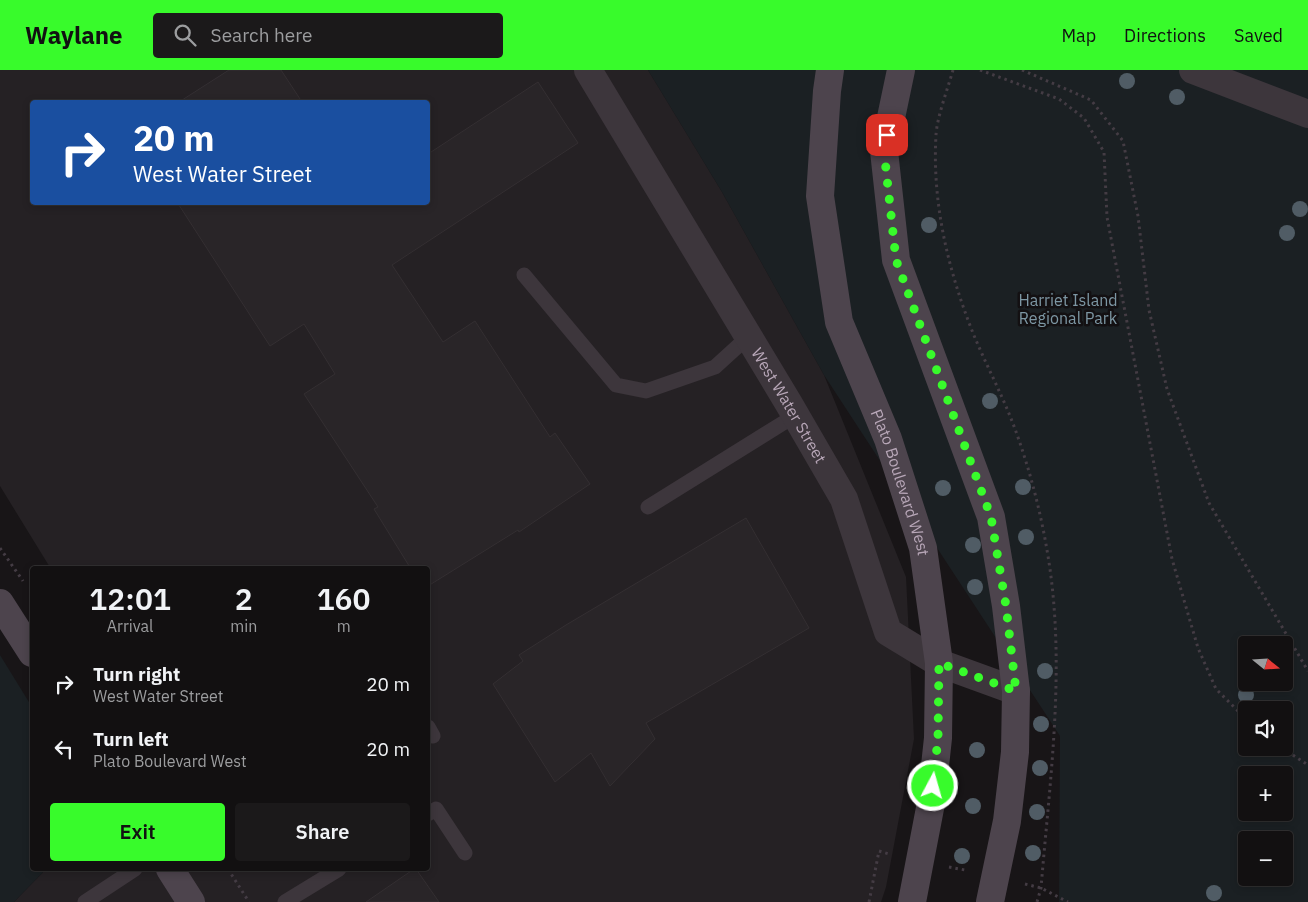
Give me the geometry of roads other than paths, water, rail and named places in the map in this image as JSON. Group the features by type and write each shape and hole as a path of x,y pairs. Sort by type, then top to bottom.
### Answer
{"street":[{"name":"West Water Street","path":"588,70 749,336 844,500 888,632 939,663 1016,691"},
{"name":"Plato Boulevard West","path":"830,70 820,196 839,322 888,439 923,548 939,663 938,738 931,803 912,902"},
{"path":"900,70 884,151 896,260 991,517 1006,606 1016,691 1015,752 1007,821 993,890"},
{"path":"1193,70 1308,114"},
{"path":"0,603 30,651"},
{"path":"171,871 191,902"}],"lane":[{"path":"524,275 616,385 646,390 715,367 749,336"},
{"path":"648,507 796,415"},
{"path":"430,813 436,809 465,853"},
{"path":"84,902 132,871"},
{"path":"285,902 336,871"}],"park label":[{"name":"Harriet Island Regional Park","path":"1068,309"}]}
